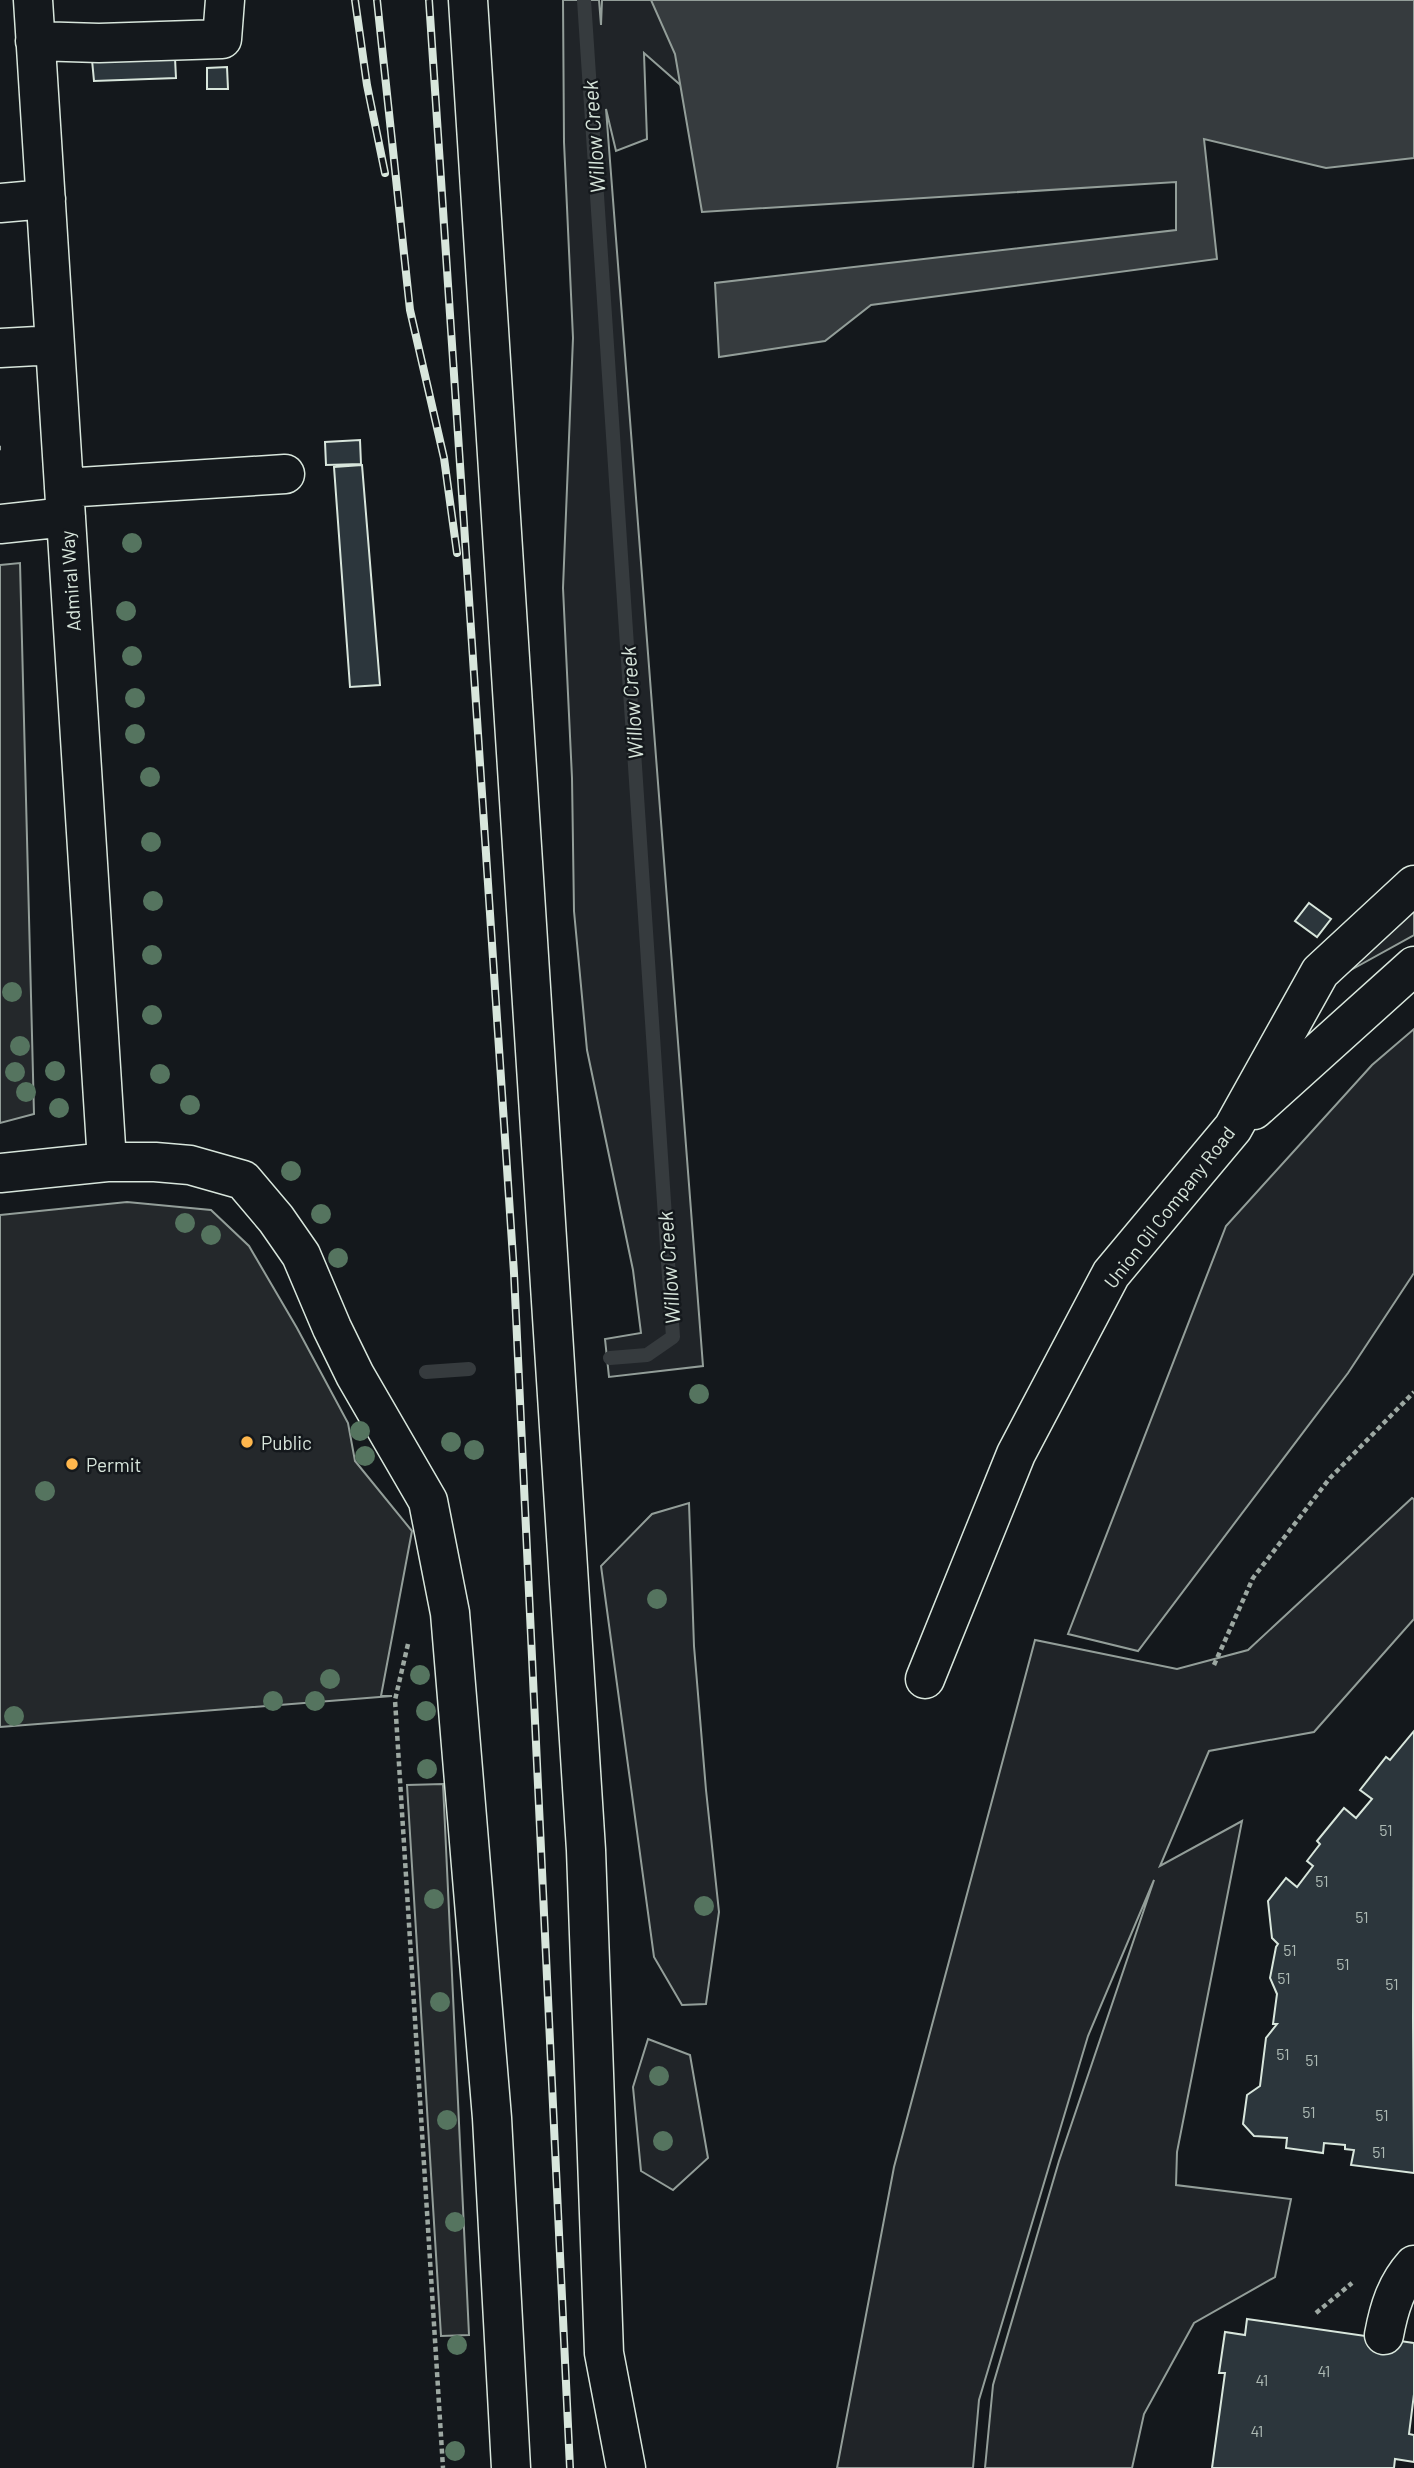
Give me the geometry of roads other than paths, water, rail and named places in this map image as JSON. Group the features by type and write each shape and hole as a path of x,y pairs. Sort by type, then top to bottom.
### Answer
{"street":[{"name":"Admiral Way","path":"33,0 107,1162"},
{"path":"35,41 99,43 222,39 225,0"},
{"path":"468,0 586,1850 604,2353 625,2468"},
{"path":"0,203 46,199"},
{"path":"0,348 55,345"},
{"path":"0,524 65,503 285,474"},
{"name":"Union Oil Company Road","path":"925,1679 1017,1454 1111,1274 1233,1128 1320,972 1414,885"},
{"path":"1233,1128 1414,966"},
{"path":"0,1173 107,1162 190,1165 243,1180 276,1219 301,1255 331,1328 355,1375 428,1501 451,1627 492,2118 511,2468"},
{"path":"1384,2335 1390,2305 1405,2275 1414,2265"}],"waterway":[{"name":"Willow Creek","path":"584,0 673,1337 647,1355 610,1358"},
{"name":"Willow Creek","path":"426,1372 469,1369"}],"railway":[{"path":"355,0 367,85 385,173"},
{"path":"377,0 410,310 444,458 457,553"},
{"path":"429,0 514,1273 570,2468"}],"place":[{"name":"Public","path":"247,1442"},
{"name":"Permit","path":"72,1464"}]}
